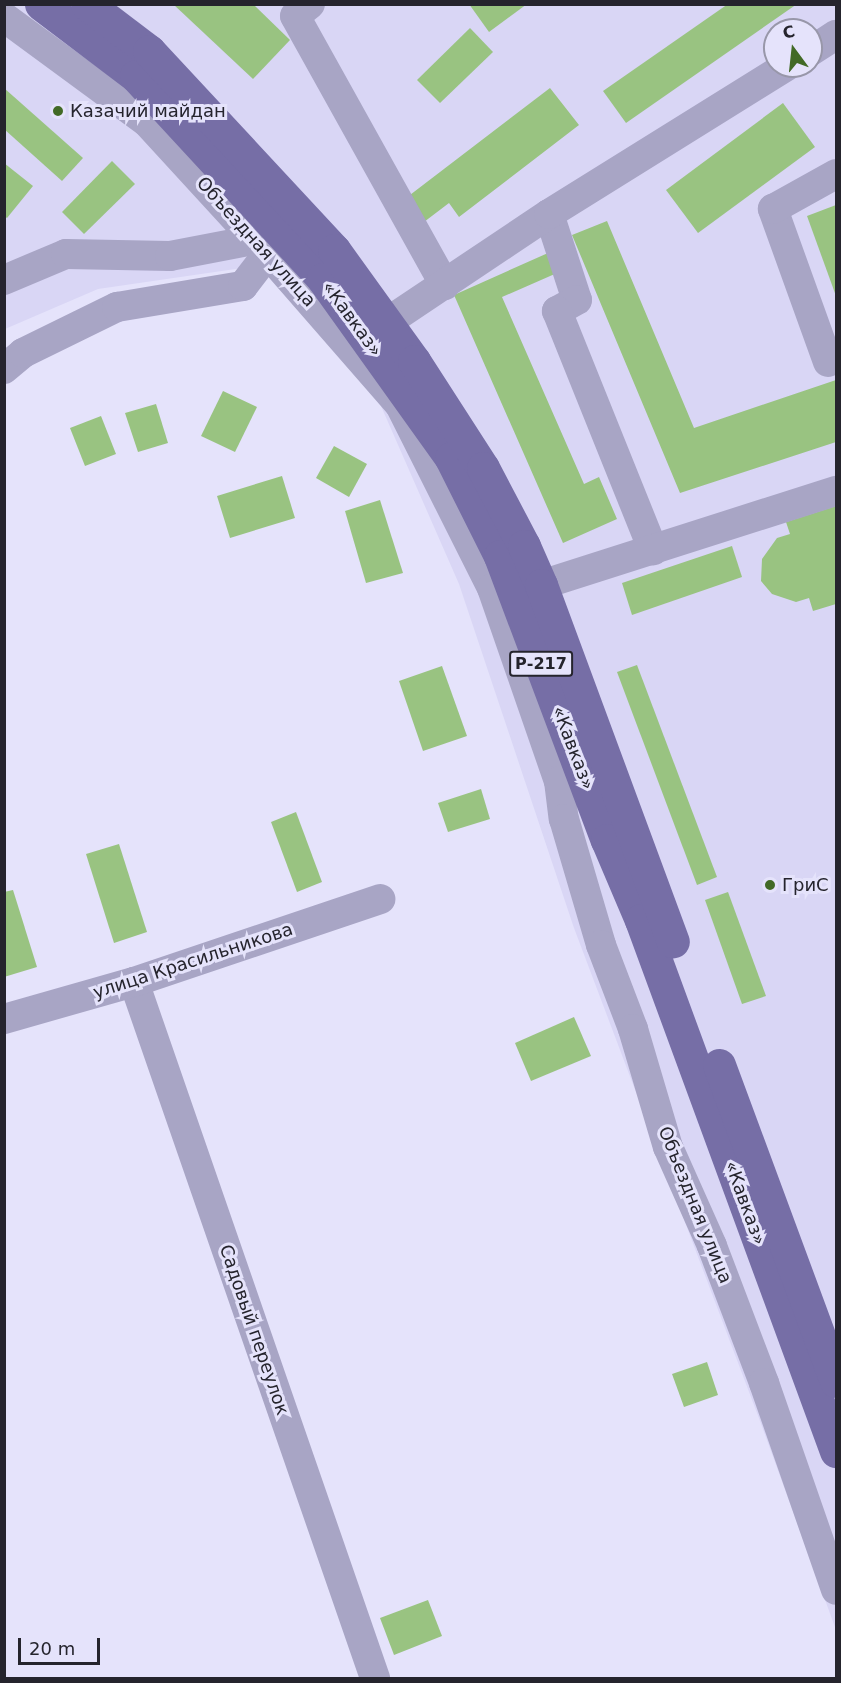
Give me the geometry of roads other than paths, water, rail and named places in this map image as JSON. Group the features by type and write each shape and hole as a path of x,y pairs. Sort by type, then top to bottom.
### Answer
{"main road":[{"name":"«Кавказ»","path":"40,4 136,76 269,243 323,279 451,458 500,556 527,590 837,1381"},
{"name":"«Кавказ»","path":"87,4 149,51 334,250 483,468 524,546 527,590 568,771 607,840 645,931 837,1451"}],"street":[{"path":"296,8 445,285"},
{"name":"Объездная улица","path":"4,16 147,122 269,243 400,405 492,588 568,771 564,819 600,945 633,1029 668,1147 712,1246 764,1383 837,1590"},
{"path":"823,44 837,35"},
{"path":"386,323 549,214 768,78"},
{"path":"828,362 773,209 837,174"},
{"path":"549,214 577,300 557,312 653,550"},
{"path":"5,280 66,254 170,256 269,243"},
{"path":"4,369 23,353 117,307 243,286 269,243"},
{"path":"527,590 837,491"},
{"name":"улица Красильникова","path":"4,1019 134,982 380,899"},
{"name":"Садовый переулок","path":"134,982 375,1678"}],"place":[{"name":"Казачий майдан","path":"58,111"},
{"name":"ГриС","path":"770,885"}]}
